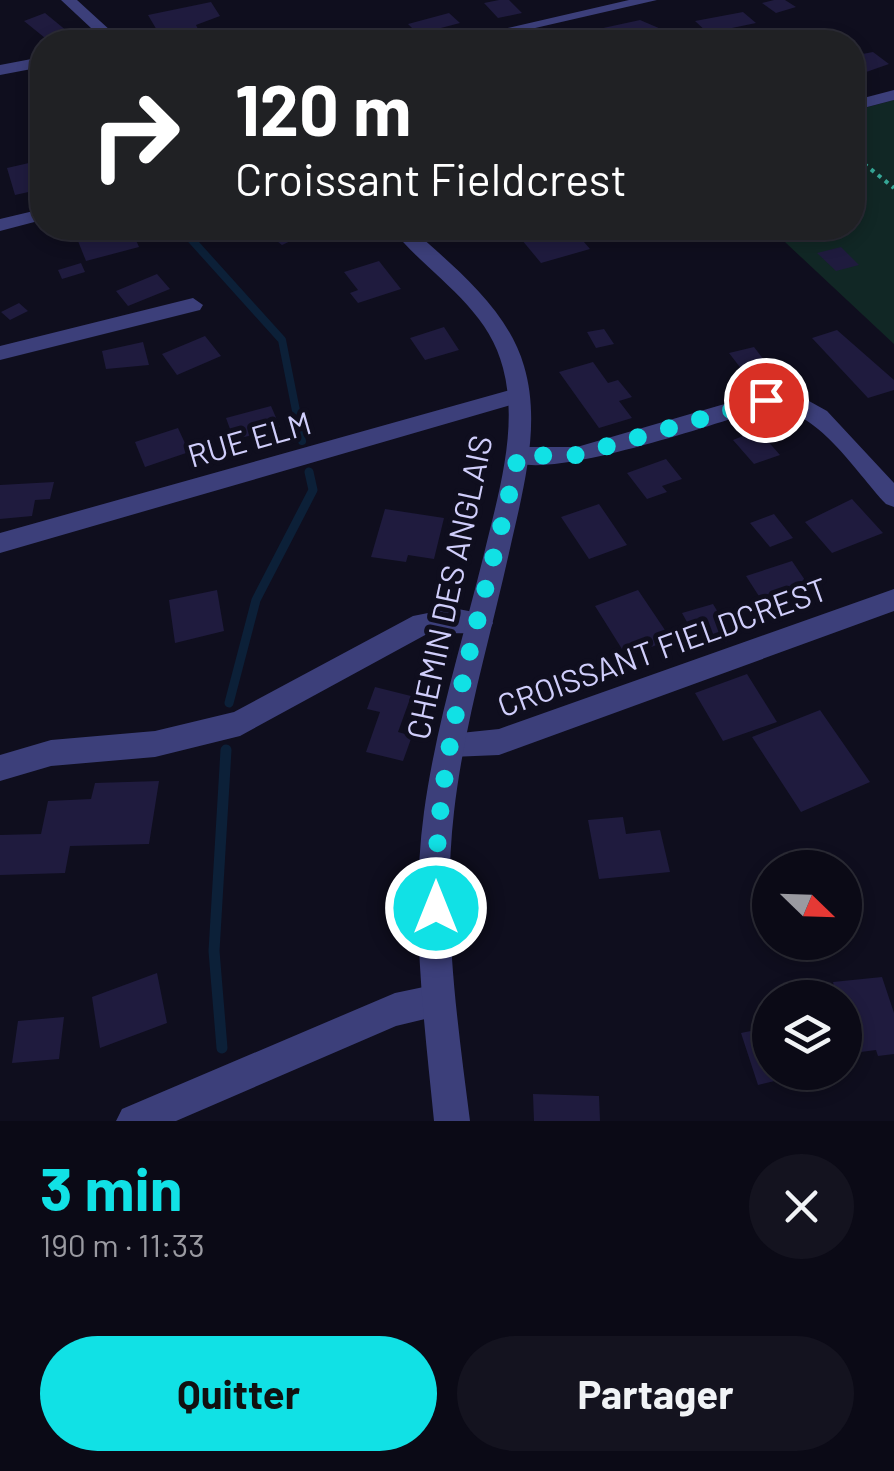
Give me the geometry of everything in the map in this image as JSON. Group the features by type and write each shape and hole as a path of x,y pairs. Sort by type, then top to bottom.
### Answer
{"street":[{"path":"68,0 102,30"},
{"path":"511,30 650,0"},
{"path":"0,70 30,64"},
{"path":"865,103 894,95"},
{"path":"0,225 30,219"},
{"name":"CHEMIN DES ANGLAIS","path":"413,240 461,285 499,337 514,365 517,396 518,456 451,744 437,846 438,1001 452,1121"},
{"path":"0,353 193,305"},
{"name":"RUE ELM","path":"0,543 517,396"},
{"path":"518,456 577,455 766,400 791,399 819,417 894,498"},
{"name":"CROISSANT FIELDCREST","path":"451,744 500,742 894,600"},
{"path":"0,768 52,754 155,744 240,723 422,624 453,619 480,623"},
{"path":"134,1121 395,1010 438,1001"}],"path":[{"path":"865,164 894,188"}],"green space":[{"path":"894,100 894,344 783,240 865,240 865,108"}],"building":[{"path":"509,0 522,13 498,18 484,3"},
{"path":"785,0 796,7 776,13 762,3"},
{"path":"211,2 220,16 196,25 198,30 157,30 148,15"},
{"path":"743,12 756,23 705,30 695,21"},
{"path":"45,13 66,30 35,30 24,21"},
{"path":"449,13 460,23 433,30 414,30 408,24"},
{"path":"640,20 661,29 656,30 594,30"},
{"path":"873,52 889,64 865,72 865,54"},
{"path":"30,163 30,192 15,195 7,168"},
{"path":"136,240 139,247 86,261 78,241"},
{"path":"522,240 582,240 590,249 541,263"},
{"path":"841,247 859,265 836,271 817,253"},
{"path":"379,261 401,289 358,303 350,293 358,290 344,272"},
{"path":"81,263 85,272 62,279 58,270"},
{"path":"157,274 170,289 128,306 116,291"},
{"path":"19,303 28,311 10,320 1,312"},
{"path":"444,327 459,350 425,360 410,338"},
{"path":"604,329 614,344 596,348 587,332"},
{"path":"837,330 894,380 894,390 868,398 812,338"},
{"path":"205,336 221,356 177,375 162,354"},
{"path":"143,342 149,365 106,369 102,351"},
{"path":"754,347 771,369 746,375 729,353"},
{"path":"593,362 608,383 618,380 632,397 619,401 632,418 599,428 559,372"},
{"path":"271,406 280,427 234,440 226,418"},
{"path":"178,428 189,452 145,467 135,442"},
{"path":"758,430 780,455 754,464 733,440"},
{"path":"666,459 682,479 662,486 667,492 647,499 627,473"},
{"path":"54,482 50,499 35,500 32,516 0,519 0,485"},
{"path":"852,499 883,533 832,553 805,522"},
{"path":"599,504 627,545 589,559 561,517"},
{"path":"385,509 444,518 434,559 408,555 406,562 371,557"},
{"path":"774,514 793,538 770,547 750,523"},
{"path":"792,561 811,589 764,604 746,576"},
{"path":"217,590 224,631 175,643 169,600"},
{"path":"638,590 671,639 627,657 595,606"},
{"path":"713,604 734,639 702,649 682,613"},
{"path":"747,674 777,722 723,741 695,693"},
{"path":"375,687 411,696 398,732 412,736 403,761 366,752 380,712 367,709"},
{"path":"820,710 870,782 801,812 752,737"},
{"path":"159,781 149,844 70,846 65,873 0,875 0,835 41,834 48,801 91,799 95,783"},
{"path":"623,817 626,834 660,830 670,872 599,879 588,820"},
{"path":"157,973 167,1023 100,1048 92,997"},
{"path":"882,977 894,1013 894,1054 878,1056 876,1050 862,1052 862,980 853,980"},
{"path":"64,1017 59,1059 12,1063 18,1021"},
{"path":"752,1031 752,1067 741,1033"},
{"path":"533,1094 599,1096 600,1121 534,1121"}],"waterway":[{"path":"192,240 282,340 302,441"},
{"path":"229,703 256,600 313,490 309,472"},
{"path":"222,1048 214,951 226,750"}],"route":[{"path":"436,908 438,814 455,718 518,456 577,455 766,400"}]}
